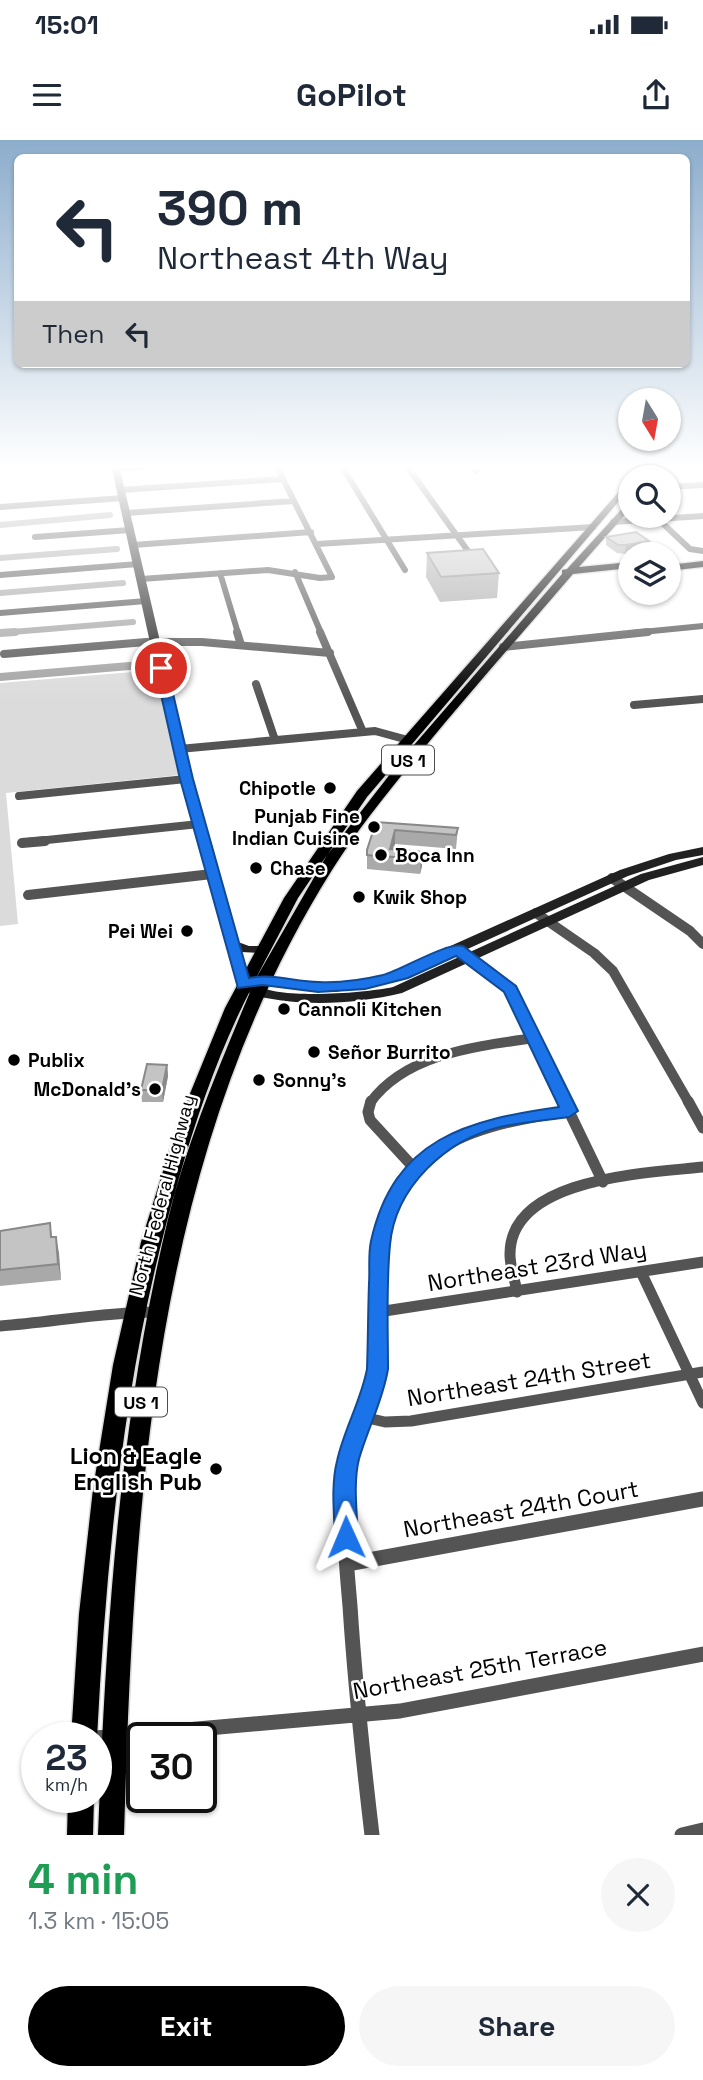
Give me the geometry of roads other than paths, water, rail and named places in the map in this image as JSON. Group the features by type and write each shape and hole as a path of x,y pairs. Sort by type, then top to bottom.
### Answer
{"main road":[{"name":"US 1","path":"565,567 581,544"},
{"name":"US 1","path":"582,557 594,544"},
{"name":"North Federal Highway","path":"85,1722 88,1654 109,1452 134,1310 146,1258 184,1127 213,1051 254,985 330,835 362,794 415,741 507,639 565,567 582,557"},
{"path":"582,557 589,564 604,571"},
{"path":"681,561 703,558"},
{"path":"681,567 703,564"},
{"path":"565,567 618,571"},
{"path":"556,580 618,568"},
{"name":"North Federal Highway","path":"507,639 537,589 556,580"},
{"name":"North Federal Highway","path":"107,1722 135,1442 157,1312 204,1130 254,985 260,949 306,884 338,850 415,741"},
{"path":"330,835 335,839 338,850"},
{"path":"146,1258 155,1274 165,1276"},
{"path":"80,1835 81,1813"},
{"name":"North Federal Highway","path":"110,1813 111,1835"}],"street":[{"path":"145,544 133,545 186,779 232,944 254,985 315,999 411,985 536,913 618,882 703,861"},
{"path":"141,579 274,569 330,578 333,575 317,544"},
{"path":"390,544 405,570"},
{"path":"463,544 478,564"},
{"path":"686,544 694,551 703,551"},
{"path":"0,575 138,564"},
{"path":"295,572 363,732"},
{"path":"220,573 241,645"},
{"path":"0,613 146,601"},
{"path":"507,639 532,644 703,626"},
{"path":"507,639 532,644"},
{"path":"5,654 202,642 330,653"},
{"path":"256,684 275,740"},
{"path":"634,705 703,699"},
{"path":"179,749 363,732 415,741"},
{"path":"19,796 186,779"},
{"path":"362,794 377,797"},
{"path":"22,843 199,824"},
{"path":"463,954 549,921 650,863 703,851"},
{"path":"28,894 212,874"},
{"path":"618,882 690,931 703,944"},
{"path":"536,913 594,953 614,971 703,1128"},
{"path":"232,944 247,950 260,949"},
{"path":"463,954 510,989 603,1182"},
{"path":"415,1169 366,1114 367,1106 377,1095 402,1074 433,1058 468,1048 535,1038"},
{"path":"372,1835 357,1715 347,1564 345,1482 353,1439 374,1387 377,1369 382,1233 394,1199 415,1169 444,1144 478,1127 569,1111"},
{"path":"517,1292 508,1253 519,1222 537,1204 560,1191 703,1167"},
{"name":"Northeast 23rd Way","path":"378,1312 703,1262"},
{"path":"641,1272 696,1373 703,1403"},
{"path":"0,1326 44,1323 134,1310 157,1312"},
{"name":"Northeast 24th Street","path":"363,1417 385,1422 411,1421 696,1373"},
{"name":"Northeast 24th Court","path":"347,1564 703,1499"},
{"name":"Northeast 25th Terrace","path":"112,1737 400,1711 703,1654"},
{"path":"682,1835 703,1830"}],"waterway":[{"path":"0,558 117,549"},
{"path":"0,593 123,583"},
{"path":"15,632 0,633 133,622"},
{"path":"0,677 141,665"}],"place":[{"name":"Chipotle","path":"330,788"},
{"name":"Punjab Fine Indian Cuisine","path":"374,827"},
{"name":"Boca Inn","path":"381,855"},
{"name":"Chase","path":"256,868"},
{"name":"Kwik Shop","path":"359,897"},
{"name":"Pei Wei","path":"187,931"},
{"name":"Cannoli Kitchen","path":"284,1009"},
{"name":"Señor Burrito","path":"314,1052"},
{"name":"Publix","path":"14,1060"},
{"name":"Sonny's","path":"259,1080"},
{"name":"McDonald's","path":"155,1089"},
{"name":"Lion & Eagle English Pub","path":"216,1469"}]}
